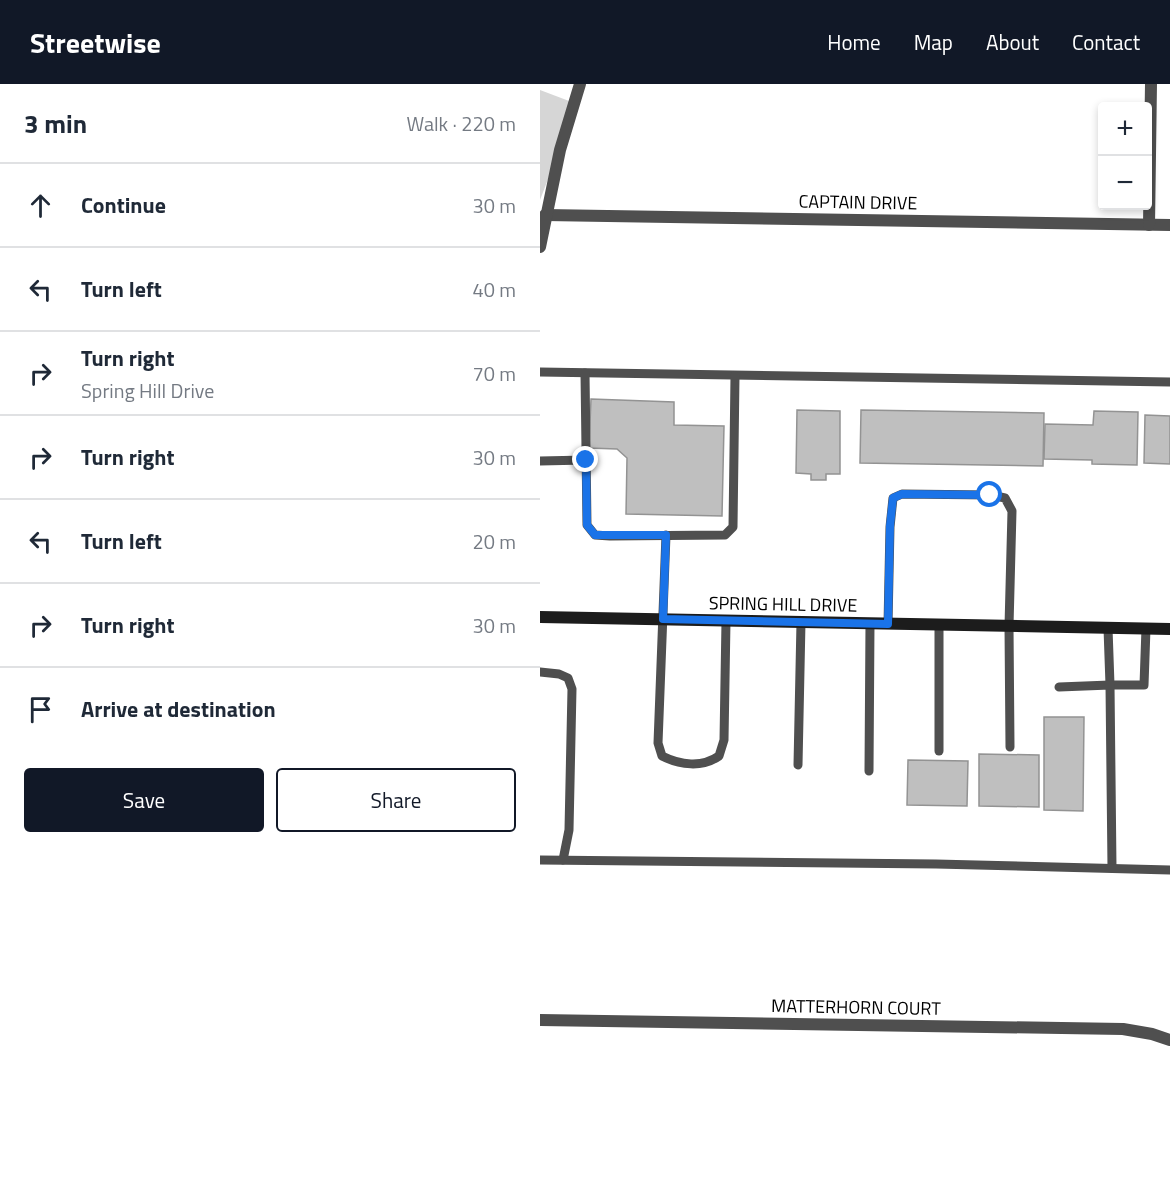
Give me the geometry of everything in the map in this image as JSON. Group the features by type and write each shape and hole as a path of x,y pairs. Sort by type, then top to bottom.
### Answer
{"main road":[{"name":"SPRING HILL DRIVE","path":"540,617 1170,629"}],"street":[{"path":"540,247 560,150 580,84"},
{"path":"1149,225 1151,84"},
{"name":"CAPTAIN DRIVE","path":"545,215 1170,225"},
{"name":"MATTERHORN COURT","path":"540,1020 1123,1029 1170,1040"}],"lane":[{"path":"540,372 1170,382"},
{"path":"585,373 587,525 595,535 724,535 733,527 735,375"},
{"path":"540,461 586,460"},
{"path":"888,624 890,526 893,498 902,494 990,495 1005,498 1012,511 1010,747"},
{"path":"666,535 658,743 662,756 675,763 709,763 719,756 724,740 726,621"},
{"path":"798,765 801,622"},
{"path":"869,771 870,623"},
{"path":"939,624 939,751"},
{"path":"1108,628 1112,868"},
{"path":"1059,687 1144,685 1146,628"},
{"path":"540,672 559,674 568,678 572,688 569,830 563,860"},
{"path":"540,860 936,864 1170,870"}],"shaded area":[{"path":"540,90 577,104 540,200"}],"building":[{"path":"591,399 674,402 674,425 724,426 722,516 626,514 627,458 617,449 589,448"},
{"path":"797,410 840,411 840,474 826,474 826,480 811,480 811,474 796,473"},
{"path":"861,410 1044,413 1043,466 860,463"},
{"path":"1094,411 1138,412 1137,465 1092,464 1092,460 1044,459 1045,424 1093,425"},
{"path":"1145,415 1170,416 1170,464 1144,463"},
{"path":"1044,717 1084,717 1083,811 1044,810"},
{"path":"979,754 1039,755 1039,807 979,806"},
{"path":"908,760 968,761 967,806 907,805"}],"route":[{"path":"586,460 587,525 595,535 666,535 663,619 888,624 890,526 893,498 902,494 990,495"}]}
